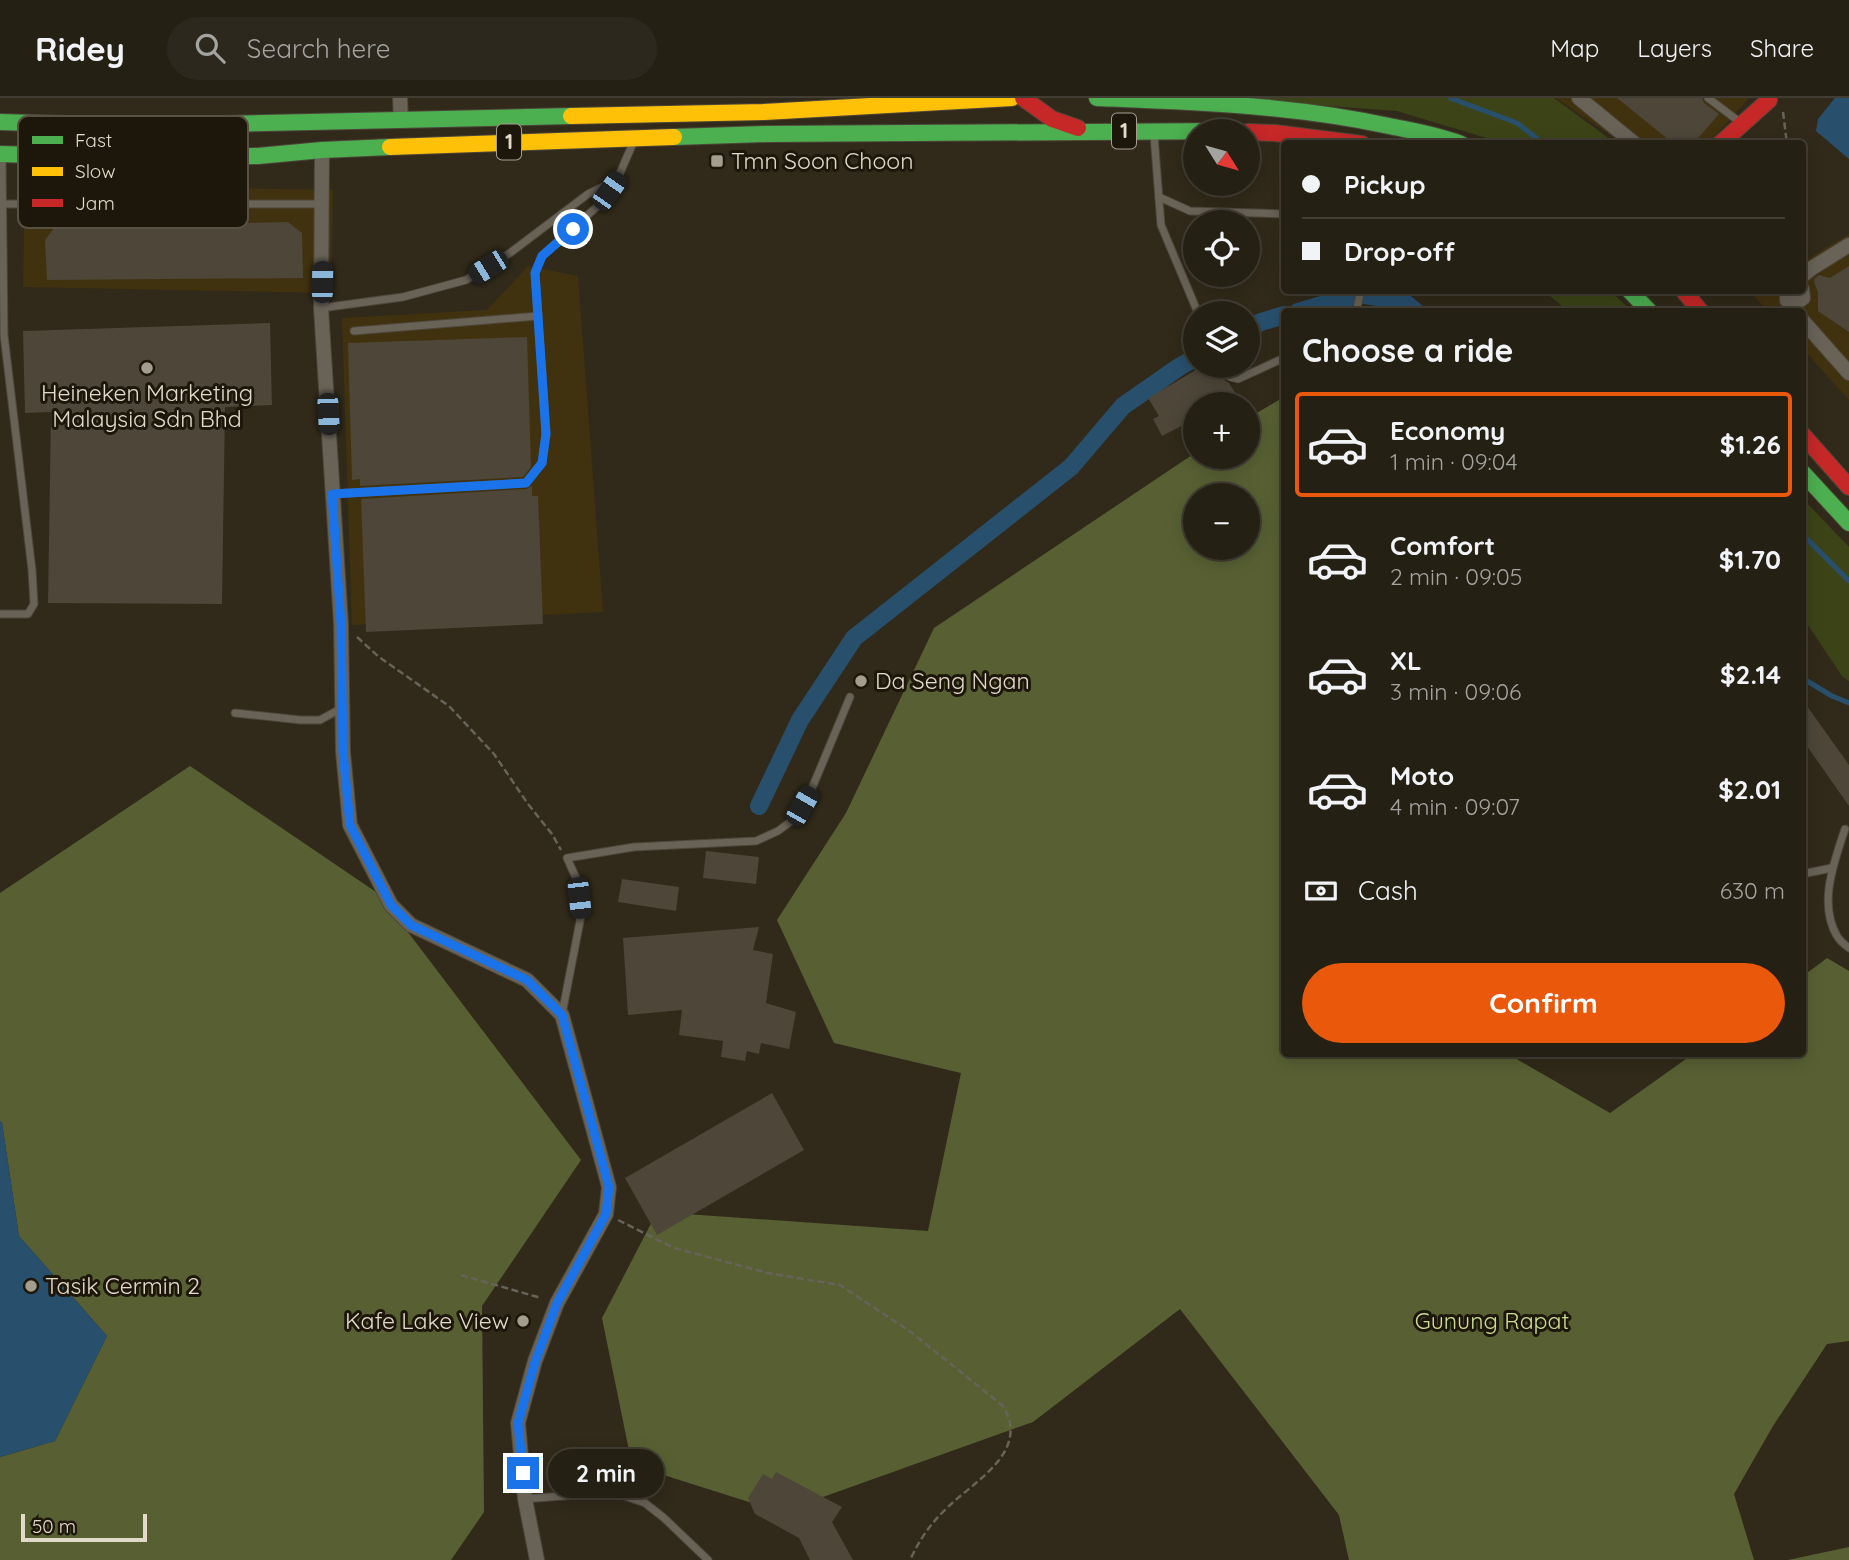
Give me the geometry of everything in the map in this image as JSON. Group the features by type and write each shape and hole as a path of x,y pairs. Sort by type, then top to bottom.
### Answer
{"main road":[{"path":"955,133 1014,109 1022,98 1052,119 1089,131"},
{"name":"1","path":"1097,98 1272,108 1382,123 1450,140"},
{"path":"1724,140 1741,124 1774,101"},
{"path":"1743,140 1774,101"},
{"name":"1","path":"248,123 764,112 1006,110"},
{"name":"1","path":"0,122 18,123"},
{"name":"1","path":"248,156 483,143 766,134 1183,131"},
{"path":"1260,132 1330,140"},
{"path":"1633,294 1646,308"},
{"path":"1686,294 1698,308"},
{"path":"1806,439 1849,487"},
{"path":"1806,476 1849,523"}],"street":[{"path":"400,98 401,119"},
{"path":"1579,98 1630,140"},
{"path":"322,150 321,308 341,624 343,752 350,825 391,905 411,925 527,980 562,1015 609,1187 606,1214 557,1303 535,1362 518,1423 525,1499 537,1560"},
{"path":"1806,273 1849,245"},
{"path":"1787,294 1787,300 1797,307"},
{"path":"1806,325 1849,373"}],"lane":[{"path":"1708,98 1741,124"},
{"path":"1154,131 1161,225 1193,301"},
{"path":"332,494 526,483 542,463 546,434 535,273 542,256 601,203 617,180 635,139"},
{"path":"0,614 28,614 34,604 4,335 1,154"},
{"path":"321,308 403,297 466,280 510,253 588,194 617,180"},
{"path":"1159,197 1189,211 1281,214"},
{"path":"248,204 323,204"},
{"path":"3,205 18,205"},
{"path":"354,331 538,316"},
{"path":"1260,369 1281,359"},
{"path":"562,1015 581,916 577,880 567,858 634,847 756,841 778,831 794,819 810,793 850,697"},
{"path":"235,713 320,720 342,708"},
{"path":"1845,829 1832,868 1828,910 1838,937 1849,948"},
{"path":"1806,873 1832,868"},
{"path":"525,1499 613,1492 645,1503 708,1560"}],"path":[{"path":"1774,101 1786,140"},
{"path":"341,624 379,657 449,706 494,754 567,858"},
{"path":"606,1214 674,1248 768,1273 840,1285 911,1332 1003,1406 1009,1415 1010,1434 1006,1450 990,1470 947,1507 921,1537 909,1560"},
{"path":"461,1275 557,1303"}],"shaded area":[{"path":"1556,98 1749,98 1712,140 1618,140"},
{"path":"248,188 333,190 331,293 23,287 24,228 248,228"},
{"path":"1849,234 1849,400 1806,352 1806,308 1765,308 1752,294 1806,294 1806,260"},
{"path":"528,266 578,276 603,612 352,625 342,318 487,310"}],"green space":[{"path":"1217,98 1554,98 1611,140 1493,140 1397,111"},
{"path":"1548,294 1613,294 1629,308 1564,308"},
{"name":"Gunung Rapat","path":"1281,399 1281,1057 1513,1057 1610,1113 1689,1057 1806,1057 1806,974 1827,958 1849,971 1849,1341 1827,1344 1773,1426 1734,1494 1754,1560 1349,1560 1339,1515 1180,1309 1033,1422 781,1512 632,1465 602,1318 657,1212 928,1231 961,1073 834,1043 777,920 846,813 934,628 1183,461 1183,469 1260,469 1260,411"},
{"path":"1806,502 1849,547 1849,681 1842,676 1806,622"},
{"path":"190,766 379,894 581,1160 482,1306 484,1512 451,1560 0,1560 0,1457 55,1441 107,1336 19,1236 0,1121 0,893"},
{"path":"1849,1547 1849,1560 1788,1560"}],"water":[{"path":"1835,98 1849,98 1849,159 1816,131 1818,119"},
{"name":"Tasik Cermin 2","path":"0,1121 19,1236 107,1336 55,1441 0,1457"}],"building":[{"path":"1617,98 1702,98 1704,103 1719,114 1696,140 1669,140"},
{"path":"288,222 302,233 303,278 47,280 45,240 54,228 248,228 248,223"},
{"path":"1849,266 1849,332 1818,311 1818,292 1814,282 1819,275 1830,278"},
{"path":"270,323 272,405 225,407 222,604 48,603 51,412 25,413 23,331"},
{"path":"527,337 531,467 523,477 360,486 360,479 352,480 348,343"},
{"path":"1183,378 1223,378 1235,392 1183,392 1183,425 1162,436 1153,419 1159,416 1148,398"},
{"path":"532,486 532,496 538,496 543,624 366,632 361,499 526,489"},
{"path":"1806,705 1849,765 1849,806 1806,745"},
{"path":"706,851 759,857 756,884 703,878"},
{"path":"622,879 679,887 676,911 618,902"},
{"path":"759,927 753,950 773,954 766,1003 796,1012 789,1049 761,1043 759,1054 747,1051 745,1061 721,1057 723,1041 679,1035 682,1010 628,1015 623,938"},
{"path":"772,1093 804,1150 657,1235 625,1178"},
{"path":"776,1472 842,1507 832,1522 853,1560 810,1560 799,1538 755,1514 748,1498 763,1474 772,1479"}],"waterway":[{"path":"1450,98 1517,123 1539,140"},
{"path":"1312,308 1359,294"},
{"path":"1359,294 1403,301 1411,308"},
{"path":"1260,323 1281,316"},
{"path":"759,806 800,720 854,638 1071,467 1123,406 1183,365"},
{"path":"1806,538 1849,581"},
{"path":"1806,680 1849,703"}],"traffic: fast":[{"path":"1097,98 1317,113 1449,140"},
{"path":"248,123 571,116"},
{"path":"0,122 18,123"},
{"path":"674,137 1183,131"},
{"path":"248,156 390,147"},
{"path":"0,154 18,155"},
{"path":"1633,294 1646,308"},
{"path":"1806,476 1849,523"}],"traffic: slow":[{"path":"571,116 764,112 1012,98"},
{"path":"390,147 674,137"}],"traffic: jam":[{"path":"1023,98 1052,119 1078,128"},
{"path":"1724,140 1769,100"},
{"path":"1260,132 1330,140"},
{"path":"1686,294 1698,308"},
{"path":"1806,439 1849,487"}],"place":[{"name":"Tmn Soon Choon","path":"717,161"},
{"name":"Heineken Marketing Malaysia Sdn Bhd","path":"147,368"},
{"name":"Da Seng Ngan","path":"861,681"},
{"name":"Tasik Cermin 2","path":"31,1286"},
{"name":"Kafe Lake View","path":"523,1321"}],"route":[{"path":"523,1473 518,1423 535,1362 557,1303 606,1214 609,1187 562,1015 527,980 411,925 391,905 350,825 343,752 341,624 332,494 526,483 542,463 546,434 535,273 542,256 573,229"}]}
